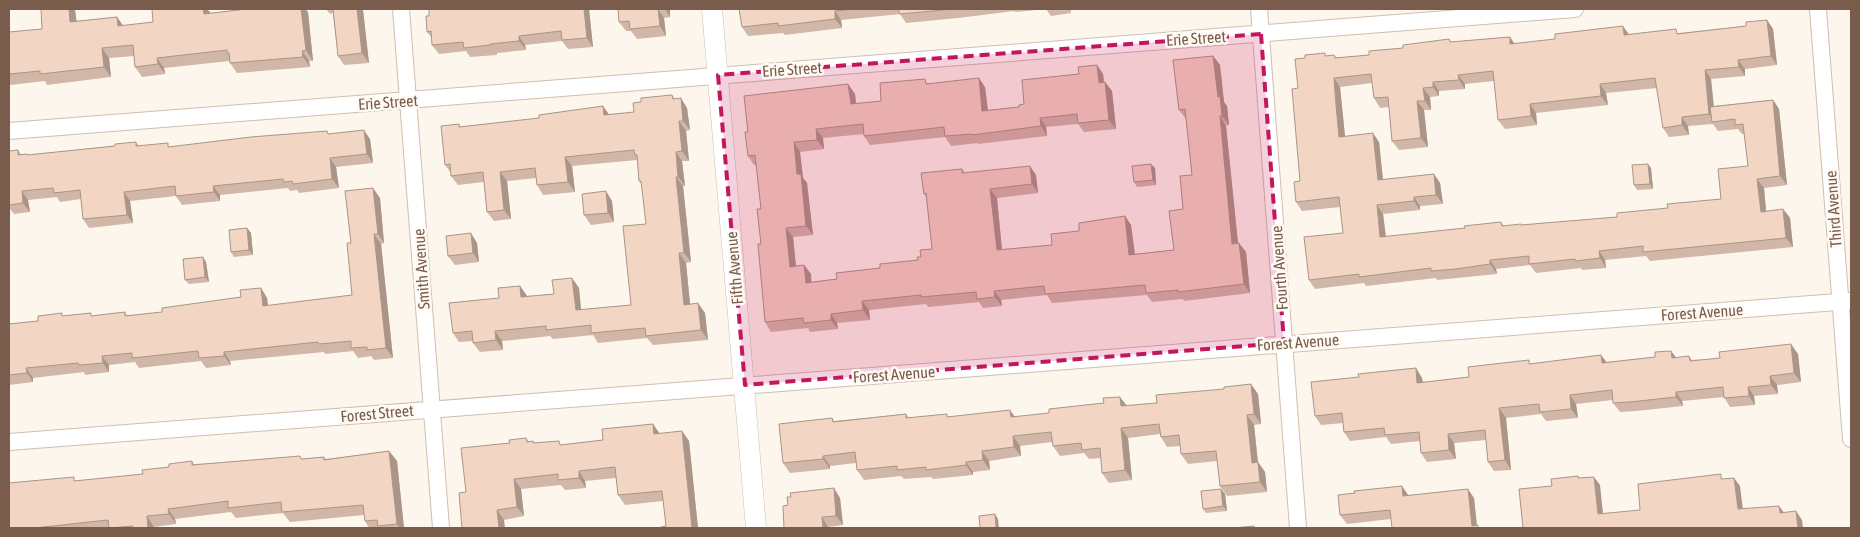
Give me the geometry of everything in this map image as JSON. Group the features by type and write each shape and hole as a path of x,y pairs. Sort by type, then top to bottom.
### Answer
{"street":[{"name":"Smith Avenue","path":"401,9 441,528"},
{"name":"Fifth Avenue","path":"712,9 756,528"},
{"name":"Fourth Avenue","path":"1259,9 1298,528"},
{"name":"Erie Street","path":"9,131 718,74 1575,9"},
{"name":"Third Avenue","path":"1818,9 1846,302 1851,439"},
{"name":"Forest Avenue","path":"744,385 1846,302"},
{"name":"Forest Street","path":"9,442 744,385"}],"highlighted area":[{"path":"1261,34 1284,343 745,385 718,75"}],"building":[{"path":"41,9 69,9 70,22 117,17 118,26 153,22 152,9 203,9 204,14 247,9 301,9 306,50 302,51 303,57 230,63 227,50 157,58 158,64 135,67 133,45 102,48 104,67 40,74 40,71 9,74 9,32 42,29"},
{"path":"333,9 357,9 362,53 338,56"},
{"path":"429,9 584,9 587,38 562,40 561,31 519,36 519,41 464,48 463,42 432,45 431,31 427,32 426,16 429,16"},
{"path":"618,9 658,9 660,26 630,29 629,21 619,22"},
{"path":"739,9 854,9 835,11 835,19 778,26 778,23 742,27"},
{"path":"899,9 954,9 899,14"},
{"path":"1767,20 1771,56 1738,60 1739,67 1705,70 1709,114 1682,117 1682,125 1663,128 1655,78 1600,84 1601,96 1530,104 1531,116 1498,120 1493,71 1458,75 1459,80 1433,82 1433,87 1423,88 1425,101 1417,101 1421,138 1392,141 1388,97 1374,98 1371,74 1334,78 1336,105 1339,137 1373,133 1378,180 1434,174 1436,195 1414,197 1414,201 1377,205 1380,237 1465,228 1464,226 1501,222 1502,226 1617,217 1617,213 1668,208 1667,204 1721,199 1718,169 1748,166 1743,124 1735,125 1735,119 1712,122 1710,107 1773,100 1780,176 1757,179 1761,212 1783,209 1786,238 1643,252 1643,246 1599,251 1600,258 1576,261 1575,259 1529,264 1529,256 1490,260 1490,264 1456,269 1431,271 1431,268 1359,277 1359,274 1309,280 1304,237 1343,233 1339,197 1296,202 1294,182 1300,181 1292,89 1298,88 1295,59 1305,58 1305,55 1325,53 1325,56 1334,55 1335,58 1369,55 1369,51 1403,48 1403,45 1449,39 1450,42 1510,37 1510,44 1555,39 1555,34 1623,26 1624,35 1676,29 1677,34 1746,26 1746,22"},
{"path":"1213,56 1218,97 1220,96 1222,116 1220,116 1232,244 1239,243 1244,284 1178,292 1178,290 1146,293 1145,285 1045,294 1044,286 994,291 995,297 977,299 976,292 921,297 921,295 862,301 863,310 831,314 831,320 804,323 803,318 765,322 758,244 761,244 757,209 761,209 755,155 748,156 745,132 748,132 744,96 848,84 851,104 881,101 880,83 925,79 926,84 979,78 982,111 1019,107 1019,105 1024,104 1022,80 1079,74 1078,67 1097,65 1099,83 1105,82 1109,120 1078,123 1077,114 1040,118 1041,126 972,135 945,136 944,127 864,136 863,124 816,129 817,140 794,142 797,174 801,174 806,226 786,228 790,267 804,265 806,283 837,279 836,273 880,268 880,264 918,260 917,257 921,257 920,250 932,249 926,193 924,194 921,173 962,169 962,173 1030,166 1032,184 990,189 997,250 1052,245 1051,234 1079,231 1079,223 1125,216 1129,255 1174,250 1169,211 1183,209 1180,176 1192,175 1185,109 1179,110 1173,60"},
{"path":"672,95 673,99 681,98 683,121 679,121 682,151 676,152 678,177 676,177 684,253 679,253 684,305 698,303 701,330 646,336 645,328 591,333 591,325 546,330 546,326 495,331 496,340 473,343 472,331 453,333 449,303 499,298 498,288 520,286 521,297 554,294 552,280 572,278 576,310 631,305 623,226 646,224 637,155 635,155 634,150 565,157 568,182 537,185 535,168 500,172 504,210 487,212 483,172 451,176 450,164 445,165 441,126 459,124 459,127 539,118 539,115 603,106 604,115 634,112 633,103 641,102 641,98"},
{"path":"364,130 367,154 330,158 332,179 293,184 292,181 284,182 283,179 213,186 214,192 176,196 175,186 124,192 127,215 83,219 80,190 54,193 53,188 22,191 23,203 9,205 9,151 18,150 18,155 27,155 136,142 136,146 168,143 168,147 251,137 327,131 328,134"},
{"path":"1151,164 1153,180 1134,182 1132,166"},
{"path":"1648,164 1650,184 1634,185 1632,165"},
{"path":"373,188 378,234 374,234 386,348 367,350 367,347 351,348 351,341 319,344 318,342 224,352 224,356 199,358 198,351 132,358 132,353 102,356 103,363 79,365 78,363 26,368 27,373 9,375 9,324 38,321 38,316 62,313 62,316 91,313 91,316 125,312 125,316 162,312 162,308 241,297 240,290 261,288 263,306 352,295 347,243 351,243 345,191"},
{"path":"606,191 608,213 584,215 582,194"},
{"path":"247,228 249,250 231,252 229,230"},
{"path":"471,233 473,253 448,256 446,236"},
{"path":"203,257 205,277 185,280 183,259"},
{"path":"1791,344 1794,373 1770,376 1771,385 1748,387 1749,396 1724,398 1723,387 1676,392 1676,397 1613,403 1612,390 1570,395 1571,409 1540,412 1539,404 1499,408 1505,460 1488,462 1485,430 1448,434 1449,450 1421,453 1419,432 1385,435 1384,428 1344,432 1342,413 1315,416 1311,382 1359,377 1358,374 1416,368 1417,383 1469,377 1468,367 1529,360 1529,364 1601,355 1602,363 1655,357 1655,352 1671,351 1672,358 1689,356 1690,361 1720,358 1719,352"},
{"path":"1251,384 1254,414 1247,415 1252,463 1258,462 1260,482 1220,486 1216,451 1181,454 1179,435 1161,437 1159,424 1121,428 1125,470 1102,473 1100,448 1082,450 1081,443 1053,446 1051,432 1013,436 1014,447 982,451 983,460 966,462 966,465 926,470 926,467 897,470 897,466 857,470 855,452 823,456 823,459 783,463 779,424 832,418 833,422 906,414 906,418 947,414 947,417 1010,410 1011,417 1049,413 1049,409 1104,403 1103,398 1120,397 1121,406 1157,403 1156,395 1224,389 1224,387"},
{"path":"653,424 654,434 682,431 692,528 661,528 666,526 662,491 618,495 615,467 579,471 579,478 558,480 558,474 514,479 517,507 497,510 499,528 462,528 459,493 466,492 461,448 510,443 509,440 526,438 527,442 533,441 533,443 559,441 560,445 603,440 602,429"},
{"path":"389,451 397,524 378,526 377,520 365,521 363,505 282,512 281,502 228,508 228,501 168,509 169,514 147,516 148,528 133,528 133,526 109,528 108,520 34,528 9,528 9,483 74,477 74,481 143,474 142,470 169,467 169,464 192,461 192,465 300,456 301,459 324,457 324,460"},
{"path":"1721,474 1721,479 1734,478 1738,509 1779,506 1780,513 1796,511 1798,528 1523,528 1519,489 1552,486 1551,479 1578,476 1578,478 1594,477 1598,514 1640,510 1638,484"},
{"path":"1402,486 1403,496 1468,489 1472,526 1478,525 1478,528 1392,528 1390,510 1340,515 1338,495 1355,493 1354,491"},
{"path":"834,488 836,516 822,517 823,528 784,528 783,506 788,505 787,497 791,497 790,493"},
{"path":"1221,489 1223,506 1203,509 1201,491"},
{"path":"995,514 996,528 980,528 979,516"},
{"path":"1254,526 1255,528 1234,528"}]}
